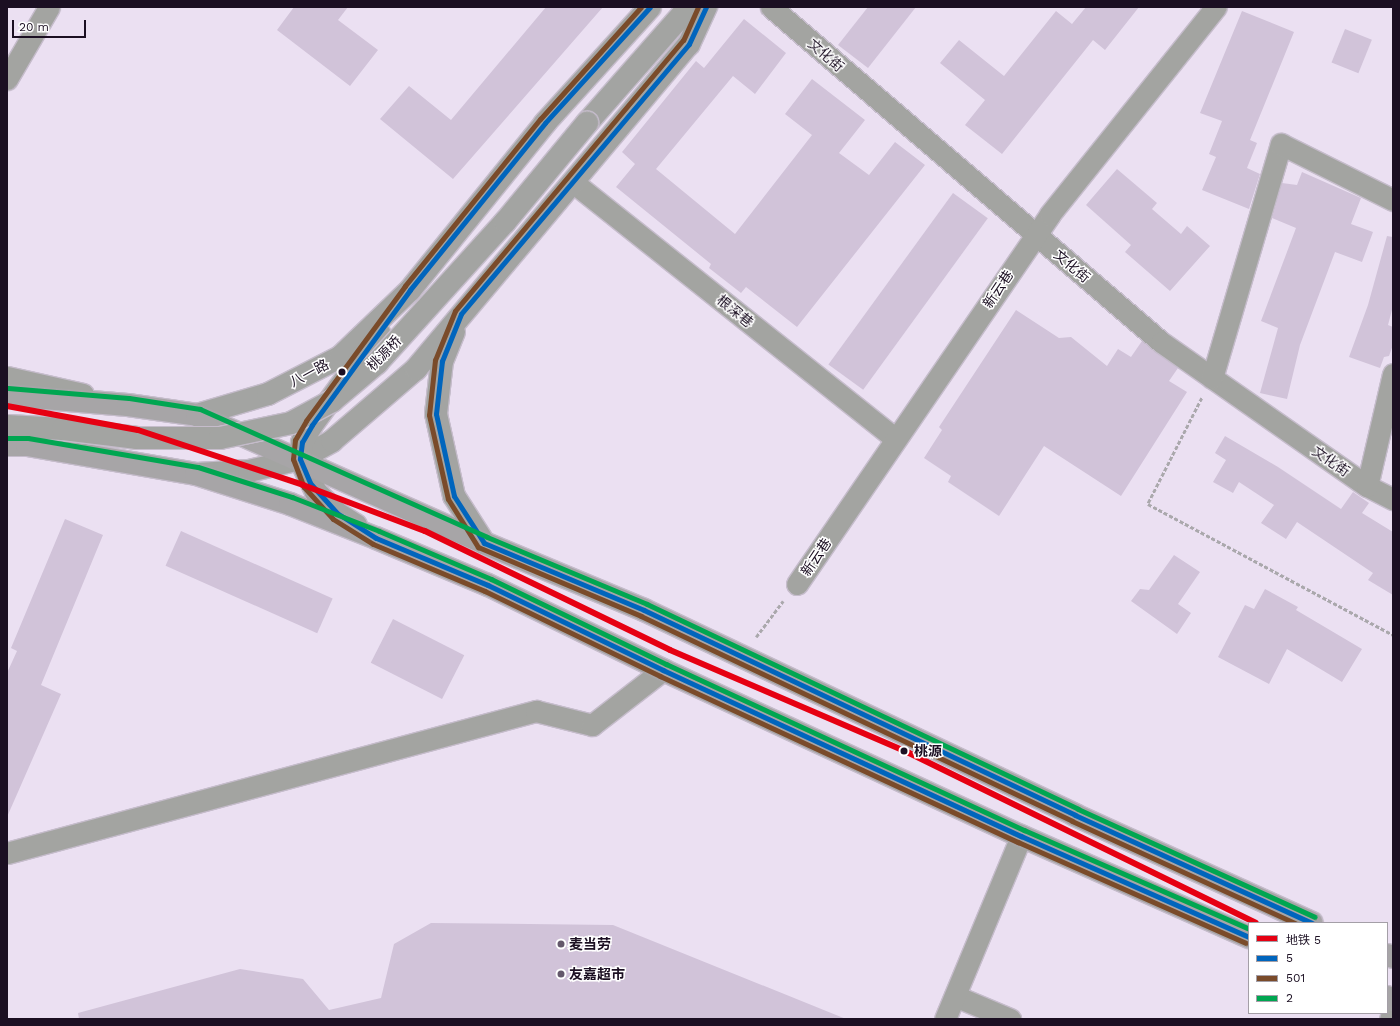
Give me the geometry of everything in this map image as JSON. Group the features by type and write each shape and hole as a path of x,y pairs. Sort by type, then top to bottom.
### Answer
{"main road":[{"name":"八一路","path":"197,415 268,394 340,356 410,290 545,123 650,7"},
{"name":"桃源桥","path":"7,426 63,429 137,438 220,438 291,423 332,401 377,363 505,222 587,123 689,7"},
{"path":"196,474 248,471 300,459 332,441 367,413 416,369 461,314 574,183 688,44 706,7"},
{"path":"376,538 337,513 326,503 310,483 300,459 302,442 312,425 410,290"},
{"path":"461,314 442,361 436,414 454,496 484,543"},
{"path":"7,395 128,405 197,415 300,459 484,543 644,610 1075,815 1310,922"},
{"path":"7,445 27,445 196,474 290,504 376,538 488,586 663,670 1021,836 1248,937"}],"street":[{"path":"7,79 49,7"},
{"name":"文化街","path":"771,7 1160,342 1367,486 1393,499"},
{"name":"新云巷","path":"797,584 1035,235 1216,7"},
{"path":"1212,378 1281,144 1393,200"},
{"name":"根深巷","path":"574,183 896,439"},
{"path":"1367,486 1393,374"},
{"path":"7,377 128,405"},
{"path":"7,852 536,711 592,725 663,670"},
{"path":"945,1019 1021,836"},
{"path":"955,996 1010,1019"},
{"path":"1390,1019 1393,1012"}],"path":[{"path":"1212,378 1148,504 1393,634"},
{"path":"741,656 797,584"}],"building":[{"path":"294,7 348,7 338,20 378,50 350,86 277,30"},
{"path":"546,7 603,7 453,179 380,119 409,86 451,120"},
{"path":"868,7 916,7 868,68 838,45"},
{"path":"1086,7 1139,7 1105,50 1093,40 1002,154 965,125 985,100 940,63 959,40 1004,76 1056,11 1072,24"},
{"path":"1242,11 1294,32 1250,140 1257,143 1247,168 1260,174 1249,209 1202,190 1216,157 1209,154 1222,121 1200,113"},
{"path":"744,19 786,53 755,94 733,76 656,169 735,234 812,135 785,114 812,79 865,120 839,153 869,175 895,142 925,165 797,327 746,287 741,293 709,268 711,264 616,187 635,164 622,152 696,61 704,68"},
{"path":"1345,29 1372,40 1358,73 1332,62"},
{"path":"1117,169 1157,203 1152,209 1181,234 1187,226 1210,246 1170,291 1125,252 1131,245 1086,205"},
{"path":"1302,172 1361,198 1351,224 1373,232 1362,262 1335,252 1300,345 1287,399 1260,393 1278,328 1261,321 1296,228 1272,218 1282,183 1297,185"},
{"path":"953,193 988,218 863,390 828,365"},
{"path":"1387,236 1393,237 1393,306 1388,325 1393,327 1393,345 1389,356 1384,357 1380,368 1349,357 1368,305"},
{"path":"1016,310 1059,338 1071,337 1107,366 1118,349 1131,357 1142,341 1178,368 1169,381 1187,392 1121,496 1044,446 999,516 948,482 951,476 924,458 942,430 939,427"},
{"path":"1225,436 1278,467 1341,509 1353,492 1369,503 1362,513 1393,532 1393,595 1368,580 1373,573 1297,522 1286,539 1261,523 1274,505 1239,482 1233,493 1213,482 1226,460 1215,453"},
{"path":"65,519 103,535 41,685 61,694 7,817 7,673 17,651 11,648"},
{"path":"181,531 333,599 317,633 166,566"},
{"path":"1174,555 1200,572 1178,604 1191,613 1177,634 1131,601 1140,589 1149,590"},
{"path":"1265,589 1298,607 1296,610 1362,649 1342,682 1287,649 1269,684 1218,657 1245,605 1254,609"},
{"path":"393,619 464,655 442,699 371,663"},
{"name":"友嘉超市","path":"431,923 613,925 846,1019 79,1019 78,1013 240,969 303,979 329,1010 381,998 394,944"}],"metro line":[{"name":"5","path":"7,406 138,430 303,485 425,531 670,650 909,753 1254,922"}],"transit line":[{"name":"501","path":"641,7 540,119 405,286 306,421 295,440 293,459 304,487 333,519 373,544 485,591 660,676 1018,842 1246,943"},
{"name":"5","path":"650,7 545,123 410,290 312,425 302,442 300,459 310,483 337,513 376,538 488,585 663,670 1021,836 1248,937"},
{"name":"501","path":"698,7 683,40 455,311 435,360 429,415 448,499 478,547 641,616 1072,821 1293,922"},
{"name":"5","path":"706,7 689,44 461,314 442,361 436,414 454,496 484,543 644,610 1075,815 1310,922"},
{"name":"2","path":"8,388 129,398 200,409 487,537 647,604 1078,809 1315,917"},
{"name":"2","path":"7,438 28,438 198,467 292,497 379,531 491,579 666,664 1024,830 1248,929"}],"place":[{"name":"桃源","path":"904,751"},
{"name":"麦当劳","path":"561,944"},
{"name":"友嘉超市","path":"561,974"}]}
